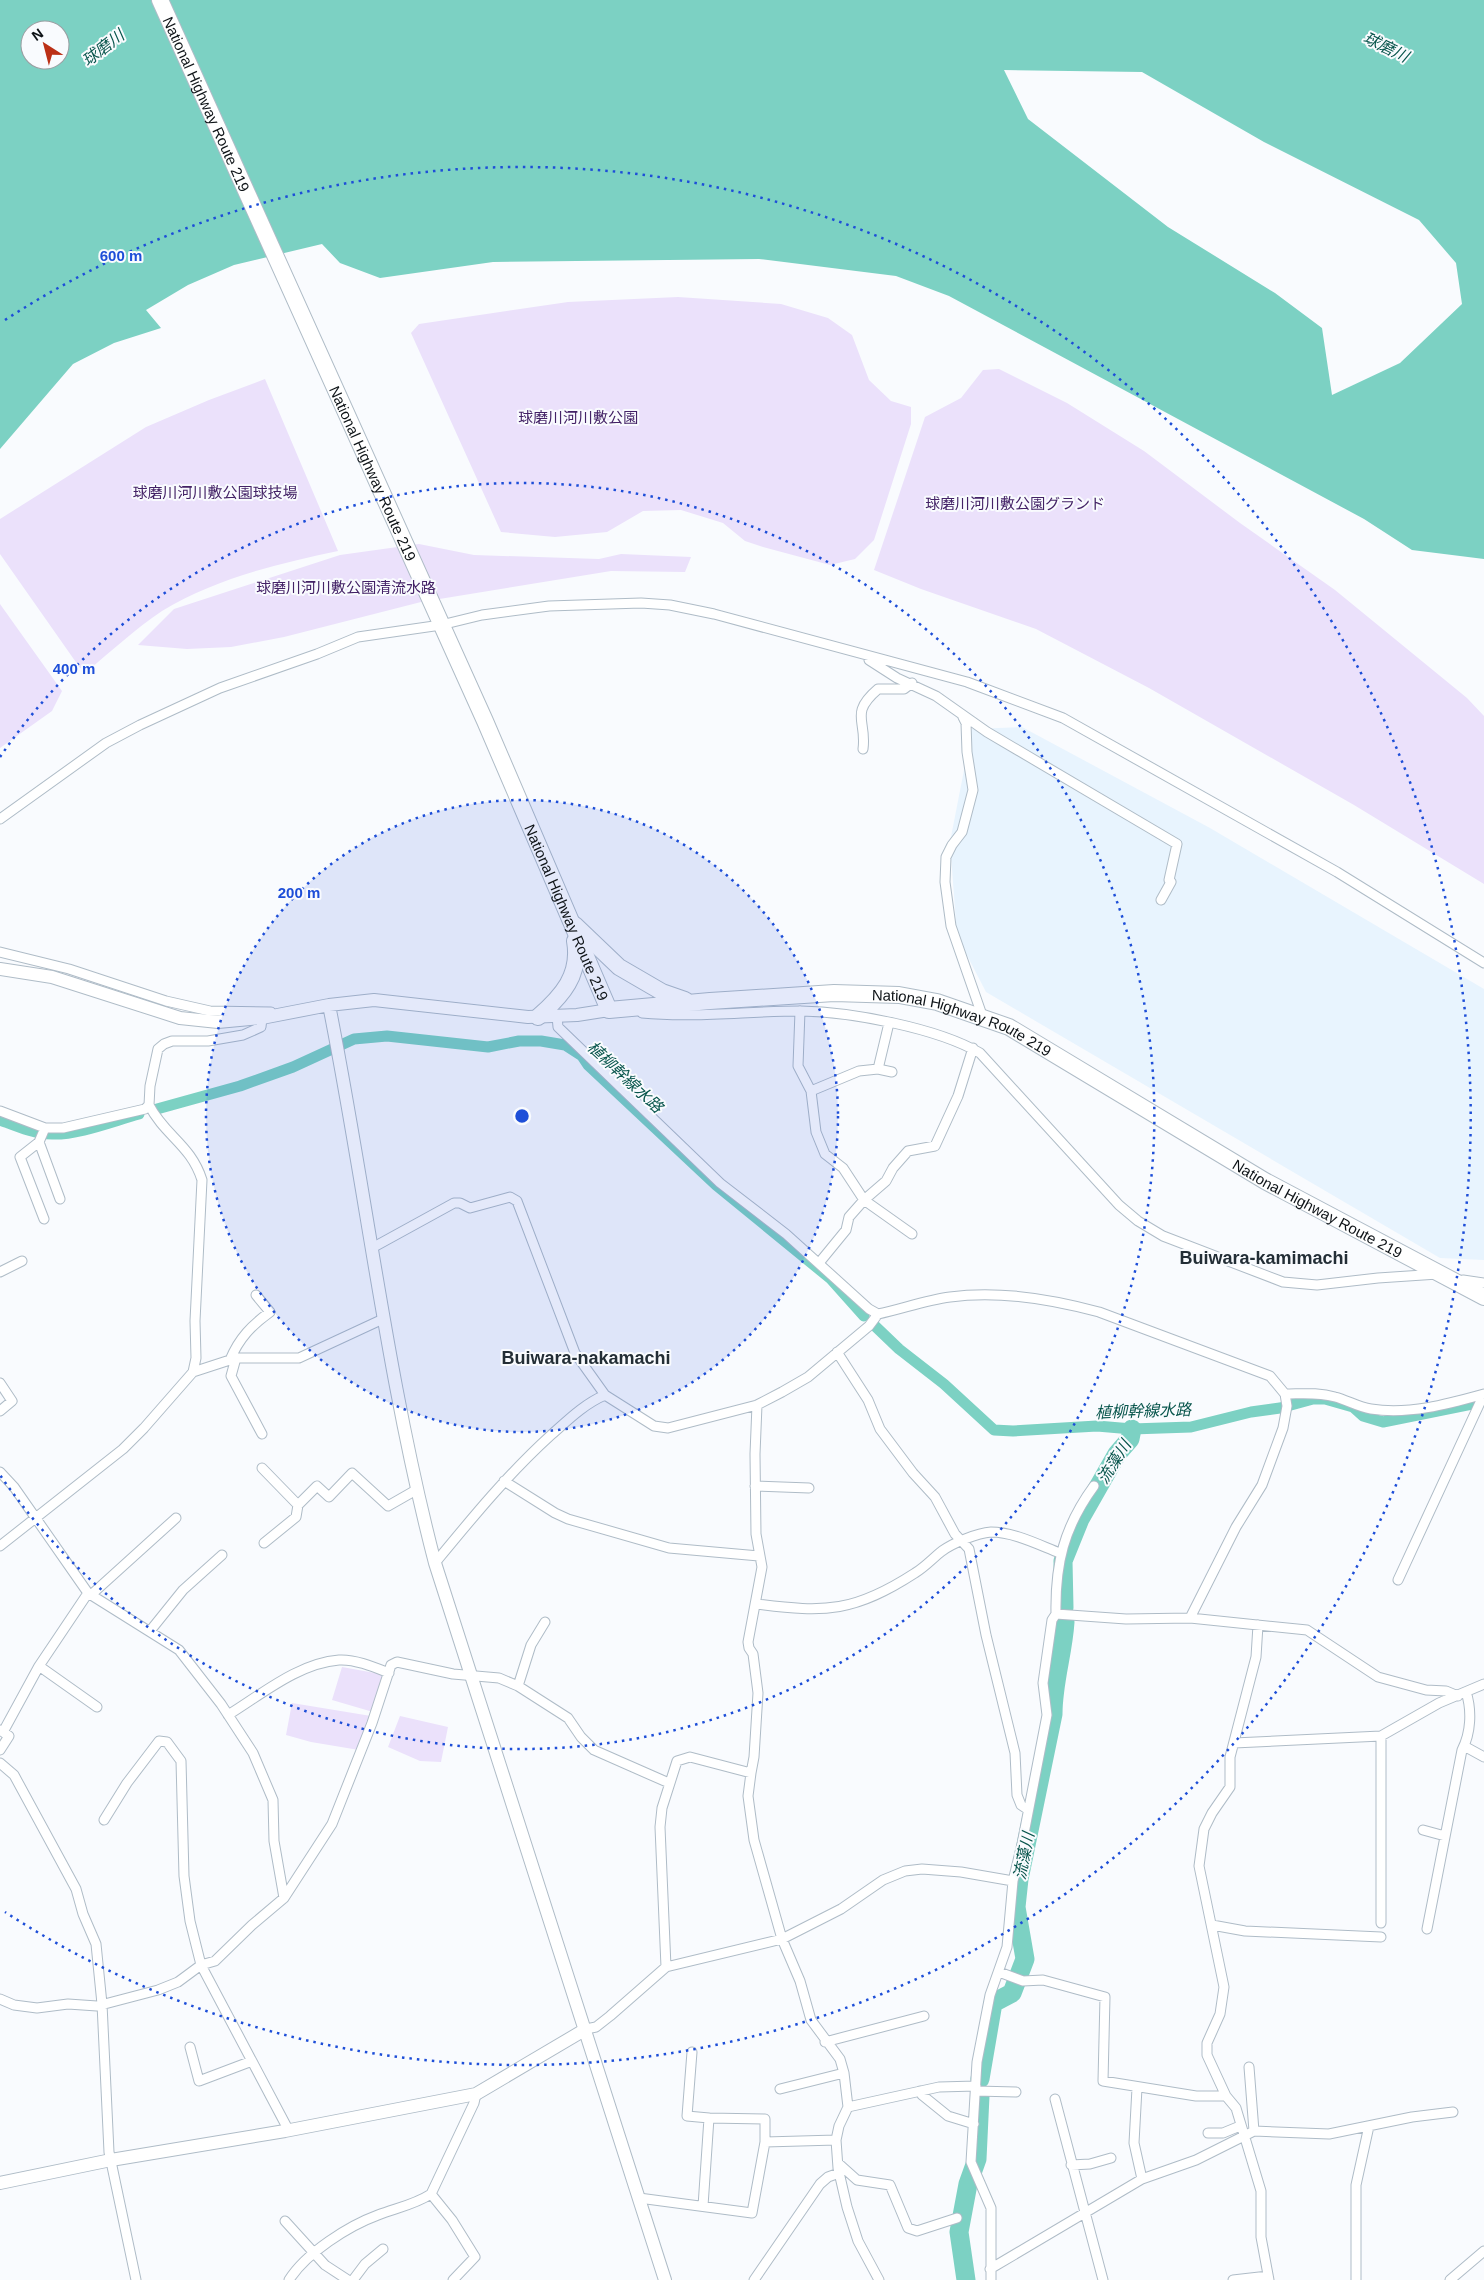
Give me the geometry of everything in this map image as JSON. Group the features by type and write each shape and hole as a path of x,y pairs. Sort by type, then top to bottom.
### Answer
{"highway":[{"name":"National Highway Route 219","path":"160,0 485,721 609,1010 694,1002 834,993 899,995 938,1002 1009,1027 1266,1181 1484,1297"},
{"path":"572,922 619,967 662,992 694,1002"},
{"path":"538,1017 558,999 570,982 576,961 572,922"}],"street":[{"path":"0,819 106,743 220,688 318,654 358,637 438,619 540,607 651,604 714,614 967,682 1063,718 1337,872 1484,963"},
{"path":"860,654 897,678 912,683 936,696 987,732 1177,844 1172,862 1171,882 1162,900"},
{"path":"863,749 865,736 860,724 861,710 868,698 878,689 904,689 912,683"},
{"path":"962,715 966,723 973,790 962,832 946,857 945,882 952,926 983,1018"},
{"path":"0,952 69,969 166,1001 210,1011 290,1012"},
{"path":"0,969 52,977 180,1018 218,1022 262,1018 328,1005 374,1000 538,1017 609,1010 666,1015 800,1011 843,1015 890,1023 950,1038 980,1053 1119,1205 1138,1222 1162,1236 1283,1282 1317,1285 1378,1278 1440,1274 1484,1284"},
{"path":"328,1005 336,1041 383,1319 416,1490 435,1563 665,2280"},
{"path":"800,1011 798,1066 811,1091 816,1132 825,1154 843,1168 864,1200 912,1234"},
{"path":"557,1016 558,1027 720,1183 819,1263 868,1309 878,1314"},
{"path":"0,1546 123,1449 193,1372 196,1358 195,1321 202,1180 190,1153 158,1122 149,1105 150,1086 158,1049 164,1044 172,1041 208,1041 243,1035 260,1027 262,1018"},
{"path":"878,1069 890,1023"},
{"path":"819,1263 846,1230 849,1216 886,1181 893,1168 908,1151 935,1146 958,1096 973,1048"},
{"path":"811,1091 859,1071 878,1069 892,1072"},
{"path":"44,1219 20,1157 42,1134 145,1109 149,1105"},
{"path":"0,1111 42,1134 60,1199"},
{"path":"372,1248 454,1203 470,1208 510,1197 517,1201 572,1348 606,1394 654,1426 668,1428 757,1405 808,1377 869,1326 878,1314 950,1297 1002,1294 1070,1304 1099,1312 1270,1376 1285,1394 1287,1406 1283,1428 1262,1485 1236,1528 1190,1618"},
{"path":"0,1272 22,1261"},
{"path":"256,1295 270,1312 256,1322 243,1336 233,1359 231,1376 262,1434"},
{"path":"193,1372 233,1359 299,1358 316,1352 383,1319"},
{"path":"837,1352 868,1400 880,1428 913,1473 935,1497 968,1549 986,1635 1015,1752 1017,1795 1021,1805 1027,1809"},
{"path":"0,1383 12,1401 0,1411"},
{"path":"1285,1394 1312,1393 1334,1396 1372,1409 1413,1410 1448,1404 1484,1394"},
{"path":"435,1563 504,1481 578,1411 606,1394"},
{"path":"1398,1580 1484,1394"},
{"path":"757,1405 756,1534 762,1567 757,1604 748,1642 753,1654 758,1693 754,1757 748,1796 754,1840 782,1939 800,1981 811,2020 825,2042 840,2059 844,2073 848,2107 839,2126 836,2140 839,2173 846,2207 858,2241 880,2280"},
{"path":"262,1468 298,1505"},
{"path":"0,1472 36,1518 90,1594 179,1650 253,1752 273,1800 274,1841 284,1898"},
{"path":"264,1543 296,1517 298,1505 317,1486 329,1497 352,1473 388,1506 416,1490"},
{"path":"504,1481 555,1514 568,1520 669,1548 759,1556"},
{"path":"755,1486 809,1488"},
{"path":"991,2280 991,2208 974,2169 974,2124 980,2041 990,1995 999,1972 1011,1922 1013,1881 1047,1715 1044,1683 1052,1620 1056,1614 1056,1583 1060,1552 1080,1506 1094,1486"},
{"path":"0,1750 9,1736 2,1731 40,1666 90,1594 176,1518"},
{"path":"757,1604 799,1610 824,1610 857,1604 917,1572 944,1550 984,1533 999,1533 1060,1552"},
{"path":"150,1631 183,1590 222,1555"},
{"path":"1056,1614 1126,1619 1190,1618 1307,1630 1378,1676 1417,1688 1462,1694"},
{"path":"518,1686 531,1645 545,1622"},
{"path":"1233,2280 1269,2278 1261,2237 1261,2191 1236,2108 1226,2096 1207,2055 1207,2043 1220,2014 1224,1987 1200,1874 1200,1850 1204,1829 1212,1813 1230,1787 1230,1758 1256,1657 1258,1625"},
{"path":"228,1715 290,1677 318,1664 341,1660 388,1672"},
{"path":"0,1999 14,2005 37,2008 53,2004 102,2004 158,1990 178,1982 201,1965 215,1961 252,1925 284,1898 332,1824 372,1723 388,1672 391,1666 397,1662 453,1674 499,1678 518,1686 568,1718 581,1737 594,1750 670,1783"},
{"path":"40,1666 98,1707"},
{"path":"1234,1743 1381,1736 1439,1703 1484,1684"},
{"path":"1427,1929 1470,1723 1470,1710 1462,1694"},
{"path":"1381,1736 1381,1924"},
{"path":"104,1820 127,1783 159,1741 167,1742 181,1761 184,1876 190,1921 201,1965 289,2131"},
{"path":"1464,1746 1484,1757"},
{"path":"666,1967 660,1827 662,1808 677,1760 683,1757 751,1772"},
{"path":"0,1763 14,1775 76,1889 83,1914 96,1944 102,2004 110,2160 136,2280"},
{"path":"1423,1830 1445,1836"},
{"path":"0,2183 110,2160 289,2131 476,2094 586,2029 596,2027 666,1967 782,1939 847,1906 884,1880 905,1871 922,1869 961,1872 1013,1881"},
{"path":"1212,1925 1245,1931 1381,1937"},
{"path":"999,1972 1020,1979 1043,1980 1104,1997 1103,2081 1196,2096 1226,2096"},
{"path":"825,2042 924,2016"},
{"path":"190,2047 199,2081 252,2061"},
{"path":"639,2198 752,2213 765,2142 765,2119 687,2116 692,2052"},
{"path":"1249,2067 1254,2131"},
{"path":"780,2088 844,2073"},
{"path":"848,2107 939,2087 1016,2092"},
{"path":"1137,2088 1134,2143 1142,2179"},
{"path":"920,2091 922,2095 948,2116 974,2124"},
{"path":"289,2280 331,2240 358,2224 419,2202 431,2194 474,2104 476,2094"},
{"path":"1055,2099 1103,2280"},
{"path":"990,2270 1142,2179 1196,2160 1254,2131 1329,2134 1412,2117 1453,2112"},
{"path":"703,2206 709,2118"},
{"path":"1208,2133 1223,2133 1240,2126"},
{"path":"1356,2280 1356,2185 1369,2126"},
{"path":"765,2142 836,2140"},
{"path":"1071,2165 1090,2164 1111,2158"},
{"path":"838,2163 857,2180 890,2185 908,2228 912,2231 957,2218"},
{"path":"754,2280 820,2184 828,2177 839,2173"},
{"path":"431,2194 452,2220 475,2257 453,2280"},
{"path":"285,2221 325,2265 348,2280"},
{"path":"353,2280 365,2264 383,2249"},
{"path":"1450,2280 1484,2251"}],"shaded area":[{"path":"1022,727 1210,828 1484,989 1484,1260 1440,1258 986,992 957,936 950,842 972,729"}],"green space":[{"name":"球磨川河川敷公園","path":"678,297 781,304 828,318 852,335 869,380 891,401 911,407 911,424 874,540 855,559 830,565 763,547 745,541 723,523 681,510 643,511 607,532 555,537 501,532 411,333 419,324 568,302"},
{"name":"球磨川河川敷公園グランド","path":"999,369 1067,403 1144,451 1240,523 1335,590 1467,698 1484,716 1484,884 1354,805 1149,688 1036,629 921,589 874,570 925,417 961,398 983,370"},
{"name":"球磨川河川敷公園球技場","path":"265,379 338,551 292,561 247,574 183,599 162,611 133,632 87,671 80,668 0,554 0,519 146,427"},
{"name":"球磨川河川敷公園清流水路","path":"419,544 474,555 599,559 621,554 691,557 685,572 611,571 421,602 284,637 231,647 187,649 138,645 174,609 340,555"},
{"path":"0,604 62,691 52,711 0,748"},
{"path":"342,1667 386,1675 373,1712 332,1700"},
{"path":"292,1703 371,1716 359,1750 311,1742 286,1735"},
{"path":"400,1716 448,1727 441,1762 420,1761 388,1747"}],"water":[{"name":"球磨川","path":"0,0 1484,0 1484,559 1412,550 1364,519 949,296 896,276 759,259 493,262 380,278 340,263 322,244 234,265 188,285 146,310 161,328 114,343 73,364 0,449","holes":["1004,70 1142,72 1264,142 1419,220 1456,263 1462,304 1400,363 1332,395 1322,328 1275,293 1168,227 1028,119"]}],"waterway":[{"name":"植柳幹線水路","path":"157,1109 240,1086 293,1067 354,1039 387,1036 488,1047 519,1041 541,1041 565,1045 582,1056 588,1065 716,1185 831,1279 864,1316"},
{"name":"植柳幹線水路","path":"0,1120 39,1133 62,1134 84,1130 139,1114"},
{"name":"植柳幹線水路","path":"875,1326 899,1349 944,1384 994,1430 1013,1431 1097,1426 1132,1429 1191,1427 1313,1399 1325,1399 1353,1407 1363,1416 1383,1422 1472,1404"},
{"name":"流藻川","path":"1064,1608 1063,1561 1080,1519 1117,1454 1130,1439 1132,1429"},
{"name":"流藻川","path":"980,2079 993,2003 1012,1993 1025,1959 1016,1907 1019,1879 1053,1714 1065,1622"},
{"name":"流藻川","path":"966,2280 959,2232 968,2184 977,2159 980,2096"}],"district":[{"name":"Buiwara-kamimachi","path":"1264,1258"},
{"name":"Buiwara-nakamachi","path":"586,1358"}]}
